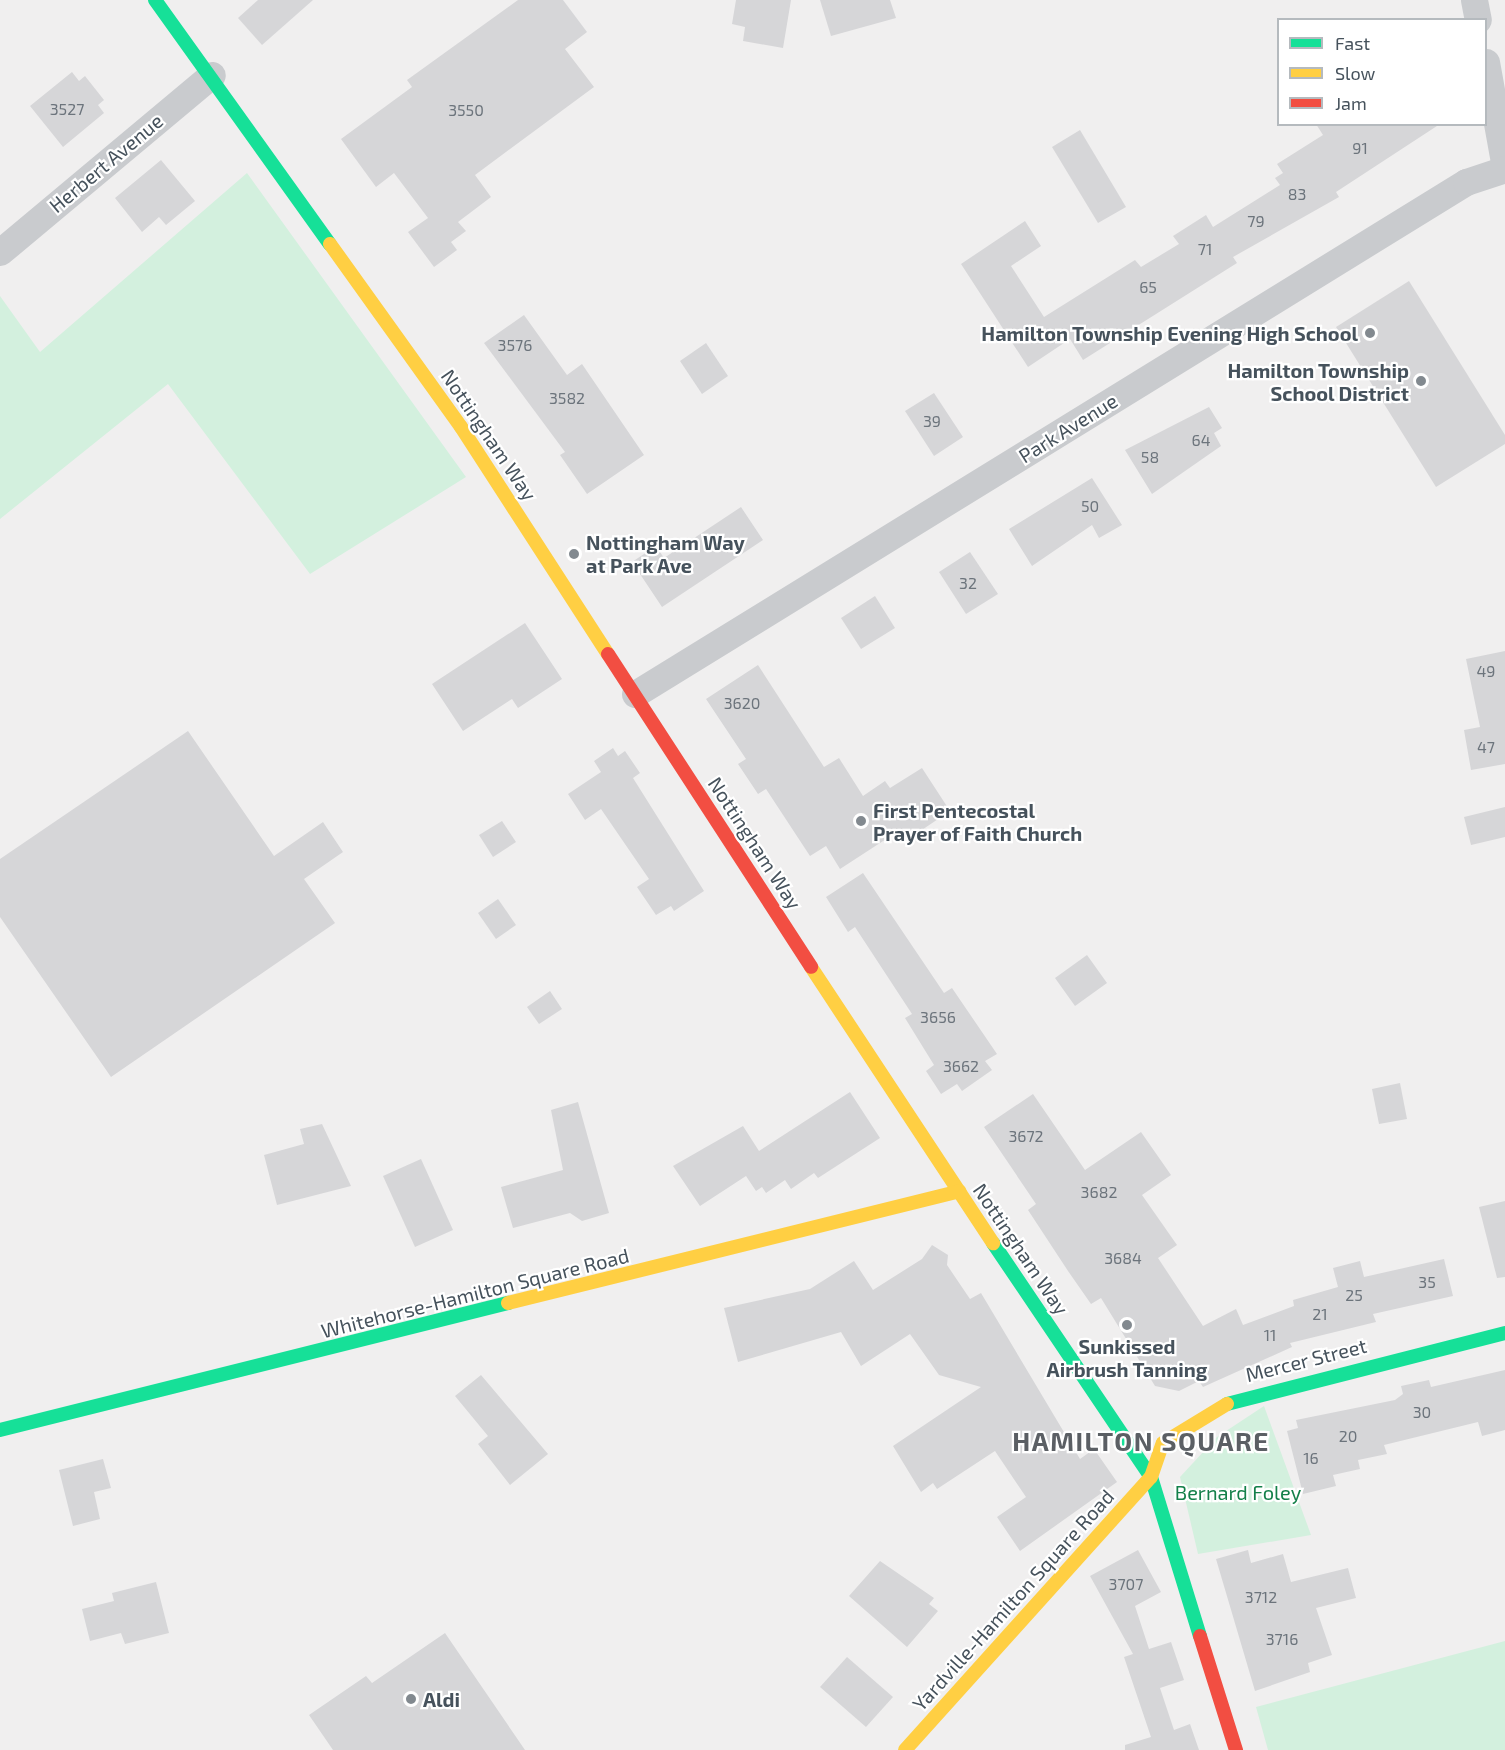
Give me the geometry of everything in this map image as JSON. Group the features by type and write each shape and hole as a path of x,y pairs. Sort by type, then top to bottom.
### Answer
{"street":[{"name":"Nottingham Way","path":"155,0 212,75 461,427 959,1191 1150,1477 1236,1750"},
{"path":"1474,0 1478,18"},
{"path":"1487,73 1505,168"},
{"name":"Herbert Avenue","path":"0,252 212,75"},
{"name":"Park Avenue","path":"635,693 1466,182 1505,168"},
{"name":"Whitehorse-Hamilton Square Road","path":"0,1430 959,1191"},
{"name":"Mercer Street","path":"1150,1477 1164,1443 1235,1399 1505,1333"},
{"name":"Yardville-Hamilton Square Road","path":"905,1750 1150,1477"}],"green space":[{"path":"247,173 466,477 310,574 168,384 0,519 0,296 40,352"},
{"name":"Bernard Foley","path":"1264,1406 1311,1535 1198,1554 1180,1477 1217,1437"},
{"path":"1505,1641 1505,1750 1268,1750 1256,1707"}],"building":[{"path":"258,0 313,0 262,45 238,18"},
{"path":"518,0 563,0 587,32 565,49 594,87 475,175 491,197 458,222 466,231 451,242 457,250 434,267 408,232 428,218 394,173 376,187 341,139 412,87 407,80"},
{"path":"736,0 791,0 783,48 743,41 745,27 732,24"},
{"path":"820,0 890,0 896,18 831,36"},
{"path":"72,72 79,81 85,76 104,100 98,105 104,113 63,147 30,106"},
{"path":"1317,126 1437,126 1336,192 1339,197 1233,257 1237,263 1083,360 1070,339 1028,367 961,264 1025,221 1041,246 1011,266 1044,317 1135,260 1141,267 1179,244 1173,236 1206,215 1213,227 1280,185 1275,178 1283,173 1277,164 1323,135"},
{"path":"1080,130 1126,207 1098,223 1052,147"},
{"path":"161,160 195,201 166,225 159,217 142,232 115,198"},
{"name":"Hamilton Township School District","path":"1409,281 1505,435 1505,444 1436,487 1336,327"},
{"path":"524,315 567,375 582,364 644,455 587,494 560,455 565,452 484,343"},
{"path":"706,343 728,376 702,394 680,361"},
{"path":"934,393 963,437 934,456 905,411"},
{"path":"1209,407 1222,428 1214,433 1221,446 1152,494 1125,450"},
{"path":"1092,478 1122,525 1099,538 1092,525 1032,566 1009,529"},
{"path":"741,507 763,540 662,607 632,562 656,546 664,558"},
{"path":"970,552 998,594 966,614 939,572"},
{"path":"875,596 895,628 861,649 841,618"},
{"path":"525,623 562,679 518,708 512,699 463,731 432,684"},
{"path":"1505,651 1505,764 1471,770 1464,730 1480,727 1466,659"},
{"path":"758,665 824,767 839,758 863,796 885,781 890,788 922,768 950,811 907,840 900,830 840,869 826,846 810,856 766,789 758,794 738,764 746,759 706,699"},
{"path":"188,731 274,856 323,822 343,852 304,879 335,923 111,1077 0,917 0,859"},
{"path":"613,748 618,756 625,751 640,773 633,778 704,891 674,911 671,906 656,915 637,887 649,879 601,809 585,820 568,794 601,772 594,761"},
{"path":"1505,807 1505,837 1471,845 1464,817"},
{"path":"502,821 516,842 493,857 479,835"},
{"path":"863,873 944,993 952,988 997,1054 985,1061 992,1070 962,1091 957,1084 941,1094 926,1071 934,1065 905,1018 912,1014 855,927 848,932 826,897"},
{"path":"498,899 516,925 496,939 478,913"},
{"path":"1087,955 1107,983 1075,1006 1055,978"},
{"path":"550,991 562,1009 539,1024 527,1007"},
{"path":"1400,1083 1407,1119 1379,1124 1372,1089"},
{"path":"850,1092 880,1138 818,1178 814,1173 791,1189 785,1180 766,1193 762,1187 756,1191 746,1176 700,1206 673,1166 743,1126 759,1151"},
{"path":"1033,1094 1085,1170 1141,1132 1171,1175 1142,1195 1177,1245 1158,1258 1203,1326 1236,1309 1243,1325 1294,1306 1293,1300 1338,1287 1333,1268 1360,1261 1364,1277 1444,1259 1453,1296 1373,1314 1376,1322 1290,1343 1292,1347 1203,1387 1199,1381 1179,1391 1155,1386 1101,1298 1091,1304 1068,1271 1028,1210 1036,1204 984,1127"},
{"path":"578,1102 609,1213 582,1221 570,1213 513,1228 501,1187 563,1170 551,1110"},
{"path":"322,1124 351,1186 277,1205 264,1155 304,1144 300,1129"},
{"path":"421,1159 453,1230 415,1247 383,1176"},
{"path":"1505,1201 1505,1277 1497,1278 1479,1207"},
{"path":"932,1245 948,1255 947,1265 970,1299 981,1293 1080,1459 1094,1449 1117,1482 1020,1551 997,1517 1026,1497 995,1451 937,1489 933,1483 921,1492 893,1446 981,1387 939,1375 910,1334 861,1366 841,1332 738,1362 724,1308 810,1289 854,1261 873,1290 922,1259"},
{"path":"1505,1370 1505,1430 1482,1436 1478,1422 1384,1445 1387,1454 1358,1460 1360,1469 1333,1475 1336,1486 1303,1494 1287,1431 1298,1428 1296,1420 1395,1400 1403,1394 1401,1386 1429,1380 1431,1387"},
{"path":"481,1375 548,1454 510,1485 478,1444 488,1436 455,1396"},
{"path":"103,1459 111,1488 94,1492 100,1519 73,1526 59,1470"},
{"path":"1138,1550 1161,1592 1135,1606 1149,1649 1171,1642 1184,1680 1160,1688 1174,1730 1190,1724 1199,1750 1125,1750 1125,1745 1151,1737 1124,1657 1133,1654 1090,1576"},
{"path":"1248,1550 1251,1563 1283,1554 1291,1582 1348,1568 1356,1598 1316,1608 1332,1655 1308,1663 1310,1672 1255,1691 1216,1559"},
{"path":"880,1561 934,1598 929,1604 938,1611 907,1647 849,1596"},
{"path":"156,1582 169,1633 125,1644 121,1633 90,1641 82,1609 114,1601 112,1593"},
{"name":"Aldi","path":"445,1633 525,1750 333,1750 309,1715 366,1676 372,1683"},
{"path":"847,1657 893,1697 866,1727 820,1687"}],"traffic: fast":[{"path":"155,0 330,244"},
{"path":"993,1243 1151,1477 1200,1636"},
{"path":"0,1430 508,1303"},
{"path":"1227,1404 1505,1333"}],"traffic: slow":[{"path":"330,244 461,427 608,654"},
{"path":"811,967 993,1243"},
{"path":"508,1303 959,1191"},
{"path":"905,1750 1151,1477 1163,1443 1227,1404"}],"traffic: jam":[{"path":"608,654 811,967"},
{"path":"1200,1636 1236,1750"}],"place":[{"name":"Hamilton Township Evening High School","path":"1370,333"},
{"name":"Hamilton Township School District","path":"1421,381"},
{"name":"Nottingham Way at Park Ave","path":"574,554"},
{"name":"First Pentecostal Prayer of Faith Church","path":"861,821"},
{"name":"Sunkissed Airbrush Tanning","path":"1127,1325"},
{"name":"Aldi","path":"411,1699"}],"district":[{"name":"HAMILTON SQUARE","path":"1141,1441"}]}
